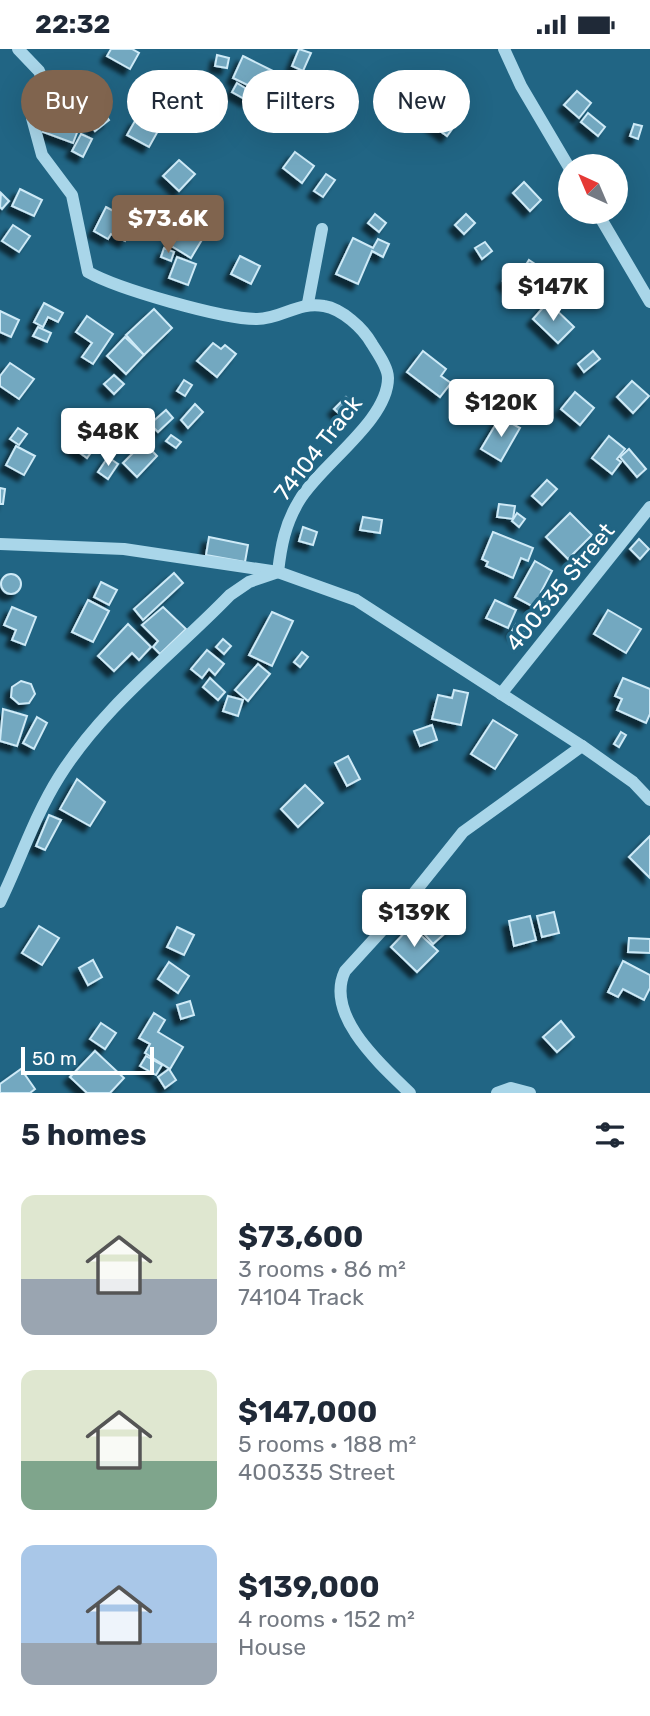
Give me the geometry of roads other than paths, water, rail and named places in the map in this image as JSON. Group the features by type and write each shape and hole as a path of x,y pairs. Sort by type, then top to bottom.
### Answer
{"street":[{"path":"18,49 39,71 46,85 32,118 42,155 72,195 88,272 107,283 212,311 256,319 281,315 308,303 322,229"},
{"path":"504,49 521,86 561,154"},
{"path":"604,224 650,302"},
{"name":"74104 Track","path":"278,572 282,538 299,501 368,423 385,395 388,375 367,336 334,307 308,303"},
{"name":"400335 Street","path":"501,694 650,507"},
{"path":"0,544 124,549 278,572 356,600 582,746 633,782 650,800"},
{"path":"0,902 35,819 53,786 114,705 230,595 249,582 278,572"},
{"path":"410,1093 380,1064 350,1023 340,998 340,982 345,971 398,913 442,854 463,832 582,746"},
{"path":"497,1093 511,1088 530,1093"}]}
